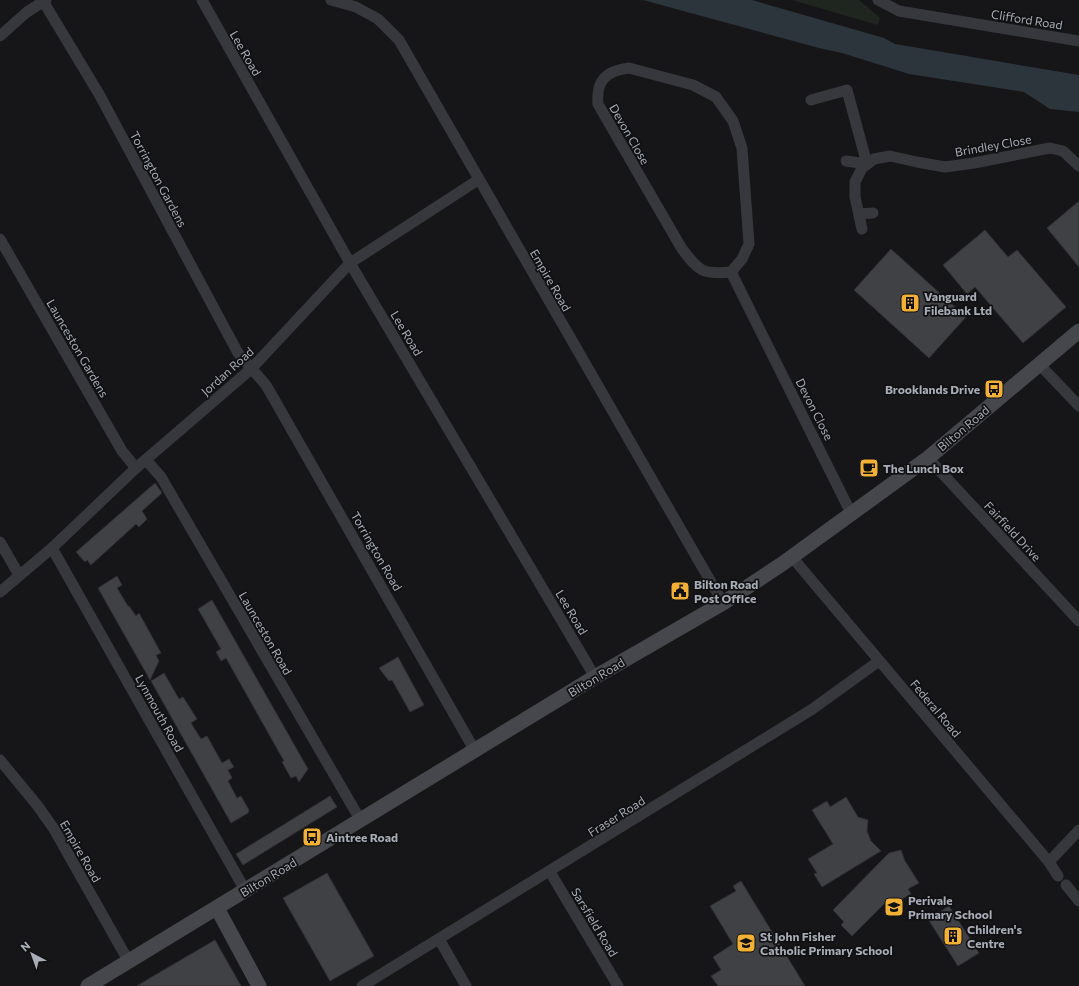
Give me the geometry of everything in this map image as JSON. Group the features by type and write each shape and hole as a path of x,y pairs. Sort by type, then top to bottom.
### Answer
{"street":[{"name":"Lee Road","path":"202,0 350,263 595,677"},
{"name":"Empire Road","path":"331,0 356,7 378,19 399,40 478,180 723,603"},
{"name":"Clifford Road","path":"878,0 899,11 1079,41"},
{"path":"0,36 22,16 45,1"},
{"name":"Torrington Gardens","path":"45,1 99,94 238,353 251,369"},
{"name":"Devon Close","path":"629,68 693,84 716,97 733,121 742,148 749,244 742,259 731,272 712,274 696,268 682,249 598,104 597,90 604,77 616,70 629,68"},
{"path":"811,100 847,90 867,164"},
{"name":"Brindley Close","path":"867,164 874,159 890,156 945,167 974,163 1050,148 1062,151 1079,166"},
{"path":"846,161 867,164"},
{"path":"862,229 855,197 855,182 862,168 867,164"},
{"name":"Jordan Road","path":"0,592 52,548 136,468 251,369 350,263 478,180"},
{"path":"859,214 873,213"},
{"name":"Launceston Gardens","path":"0,239 122,451 136,468"},
{"name":"Devon Close","path":"731,272 852,515"},
{"name":"Bilton Road","path":"88,986 595,677 723,603 852,515 928,458 1079,331"},
{"path":"1039,364 1079,406"},
{"name":"Torrington Road","path":"251,369 266,385 475,751"},
{"name":"Fairfield Drive","path":"928,458 1079,621"},
{"name":"Launceston Road","path":"146,460 161,477 361,821"},
{"path":"0,542 19,575"},
{"name":"Lynmouth Road","path":"52,548 245,890"},
{"name":"Federal Road","path":"792,557 1049,862 1058,876"},
{"name":"Fraser Road","path":"362,986 550,872 811,710 879,661"},
{"name":"Empire Road","path":"0,760 37,805 54,829 129,962"},
{"path":"1049,862 1079,830"},
{"name":"Sarsfield Road","path":"550,872 618,986"},
{"path":"1066,885 1079,901"},
{"path":"217,908 259,986"},
{"path":"439,939 466,986"}],"shaded area":[{"path":"643,0 752,0 884,38 895,44 1079,75 1079,112 1050,109 1024,92 909,74 842,53"},
{"path":"792,0 859,0 880,18 878,25"}],"building":[{"path":"1079,201 1079,267 1047,228"},
{"path":"985,230 1008,257 1017,250 1066,307 1023,343 975,287 967,294 943,265"},
{"name":"Vanguard Filebank Ltd","path":"891,249 966,317 929,358 854,290"},
{"path":"155,483 162,493 142,511 147,519 139,527 136,524 91,565 87,560 85,562 76,552"},
{"path":"117,576 122,585 117,588 136,616 139,613 161,653 156,655 159,661 150,680 98,588"},
{"path":"212,600 308,769 299,782 296,776 291,778 282,762 284,761 226,658 221,661 216,652 221,649 198,609"},
{"path":"398,657 424,705 410,712 392,680 389,681 379,668"},
{"path":"164,673 179,699 183,697 197,719 191,723 201,739 207,736 222,763 229,759 234,767 228,770 232,778 228,781 237,798 241,796 249,810 248,813 231,823 151,681"},
{"path":"330,796 337,807 243,865 236,854"},
{"path":"846,797 858,817 868,820 867,831 871,841 881,851 822,887 814,874 817,873 808,859 833,844 812,810 827,801 830,807"},
{"path":"901,850 905,861 919,883 908,889 911,894 891,905 888,900 852,936 841,925 844,922 833,910 889,853"},
{"path":"327,873 374,956 330,981 283,898"},
{"path":"741,881 805,986 718,986 711,976 721,970 713,957 733,944 710,906 736,891 733,886"},
{"name":"Children's Centre","path":"949,906 979,953 958,966 928,919"},
{"path":"215,940 241,986 137,986 150,978"}],"place":[{"name":"Vanguard Filebank Ltd","path":"910,303"},
{"name":"Brooklands Drive","path":"994,389"},
{"name":"The Lunch Box","path":"869,468"},
{"name":"Bilton Road Post Office","path":"680,591"},
{"name":"Aintree Road","path":"312,837"},
{"name":"Perivale Primary School","path":"894,907"},
{"name":"Children's Centre","path":"953,936"},
{"name":"St John Fisher Catholic Primary School","path":"746,943"}]}
